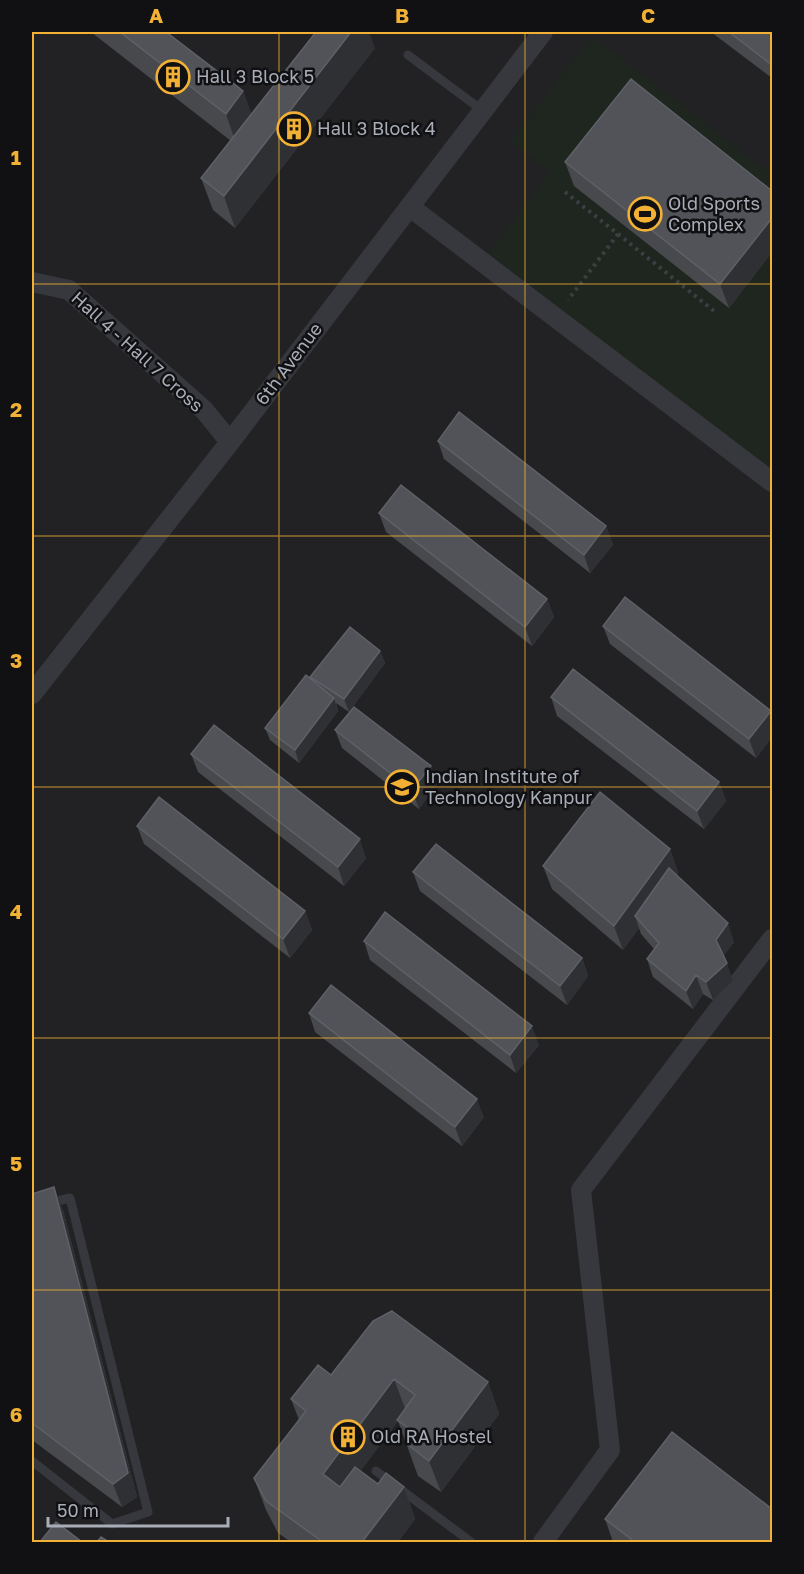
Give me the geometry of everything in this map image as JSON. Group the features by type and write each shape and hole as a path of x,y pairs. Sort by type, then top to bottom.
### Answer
{"street":[{"name":"6th Avenue","path":"32,694 230,442 543,32"},
{"path":"410,207 772,482"},
{"name":"Hall 4 - Hall 7 Cross","path":"32,282 69,290 204,410 230,442"},
{"path":"543,1542 610,1450 581,1190 772,939"}],"lane":[{"path":"408,55 483,111"},
{"path":"32,1207 70,1198 148,1512 112,1524 32,1461"},
{"path":"376,1471 471,1542"}],"path":[{"path":"564,192 714,310"},
{"path":"555,317 618,234"}],"shaded area":[{"name":"Indian Institute of Technology Kanpur","path":"32,32 772,32 772,1542 32,1542"},
{"name":"Old Sports Complex","path":"592,36 772,175 772,470 488,254 550,172 510,141"}],"building":[{"path":"120,32 166,32 243,91 226,114"},
{"path":"316,32 351,32 224,196 201,178"},
{"path":"729,32 772,32 772,65"},
{"path":"631,79 772,191 772,218 720,284 565,162"},
{"path":"459,412 606,526 584,555 438,441"},
{"path":"401,485 547,599 525,627 379,513"},
{"path":"625,597 771,711 749,739 603,626"},
{"path":"350,627 380,651 344,699 310,677"},
{"path":"573,669 719,782 697,811 551,697"},
{"path":"306,675 334,698 295,750 265,728"},
{"path":"354,707 431,766 412,790 335,730"},
{"path":"214,725 360,839 338,867 191,754"},
{"path":"600,792 670,849 614,926 543,866"},
{"path":"159,797 305,911 283,939 137,826"},
{"path":"436,844 582,958 560,986 413,872"},
{"path":"669,868 728,923 716,940 727,963 706,982 696,975 686,991 647,959 659,943 635,916"},
{"path":"385,912 532,1026 510,1055 364,941"},
{"path":"331,985 477,1099 455,1127 309,1013"},
{"path":"54,1187 128,1473 113,1484 32,1423 32,1194"},
{"path":"392,1311 488,1382 429,1461 407,1444 415,1433 397,1420 415,1395 394,1379 323,1474 340,1487 355,1467 378,1484 386,1473 404,1487 362,1542 323,1542 266,1501 254,1478 306,1411 291,1399 318,1365 331,1375 373,1321"},
{"path":"672,1432 772,1509 772,1542 635,1542 605,1519"},
{"path":"56,1522 82,1542 40,1542"},
{"path":"101,1537 109,1542 97,1542"}],"place":[{"name":"Hall 3 Block 5","path":"173,77"},
{"name":"Hall 3 Block 4","path":"294,129"},
{"name":"Old Sports Complex","path":"645,214"},
{"name":"Indian Institute of Technology Kanpur","path":"402,787"},
{"name":"Old RA Hostel","path":"348,1437"}]}
